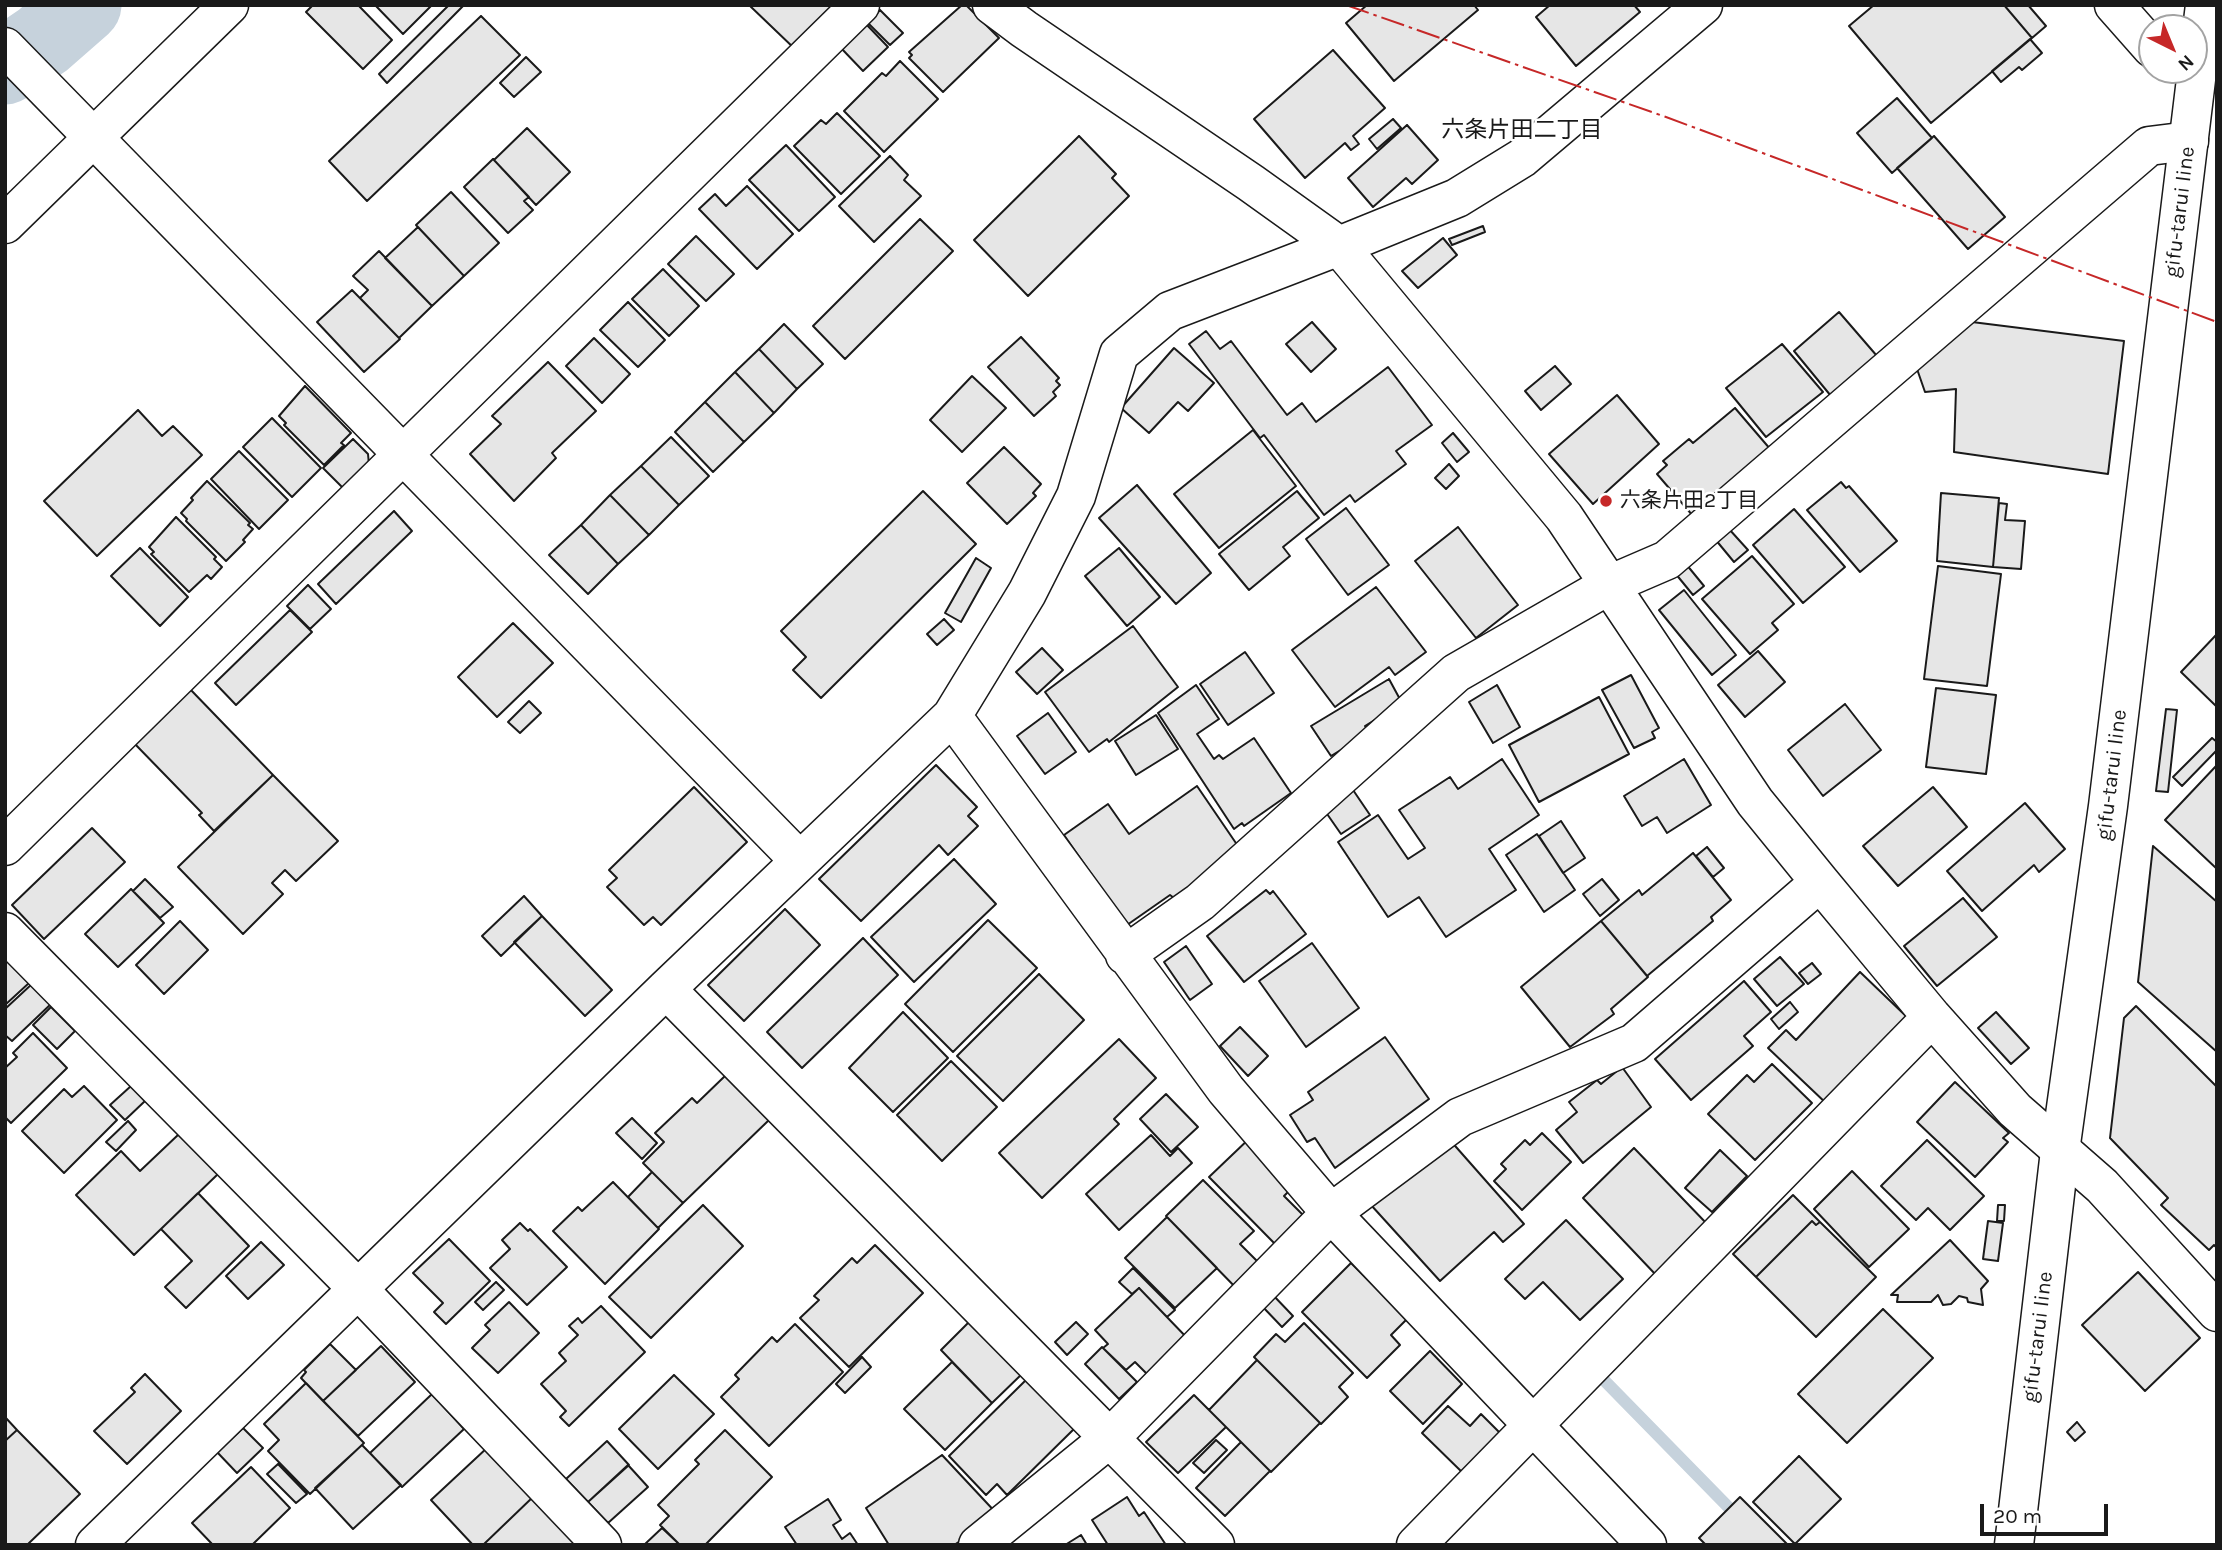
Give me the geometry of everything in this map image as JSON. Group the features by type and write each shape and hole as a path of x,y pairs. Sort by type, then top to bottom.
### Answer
{"street":[{"path":"5,224 229,5"},
{"path":"5,846 860,5"},
{"path":"992,5 1339,246 1564,517 1755,802 1820,882 1932,1017 2015,1110 2102,1186 2217,1312"},
{"path":"2115,5 2138,31"},
{"path":"94,1545 666,989 952,716 1027,593 1076,496 1119,354 1170,311 1457,198 1522,158 1694,8"},
{"path":"5,47 800,861"},
{"name":"gifu-tarui line","path":"2014,1545 2060,1151 2108,806 2189,141 2187,84"},
{"path":"1125,955 1200,902 1456,673 1609,585 1667,560 2149,146 2189,141"},
{"path":"952,716 1226,1090 1331,1213 1647,1545"},
{"path":"978,1545 1111,1437 1331,1213 1460,1116 1634,1043 1820,882"},
{"path":"5,932 358,1289 603,1545"},
{"path":"666,989 1215,1545"},
{"path":"1416,1545 1932,1017"}],"building":[{"path":"313,5 358,5 392,40 363,69 306,12"},
{"path":"375,5 432,5 403,34"},
{"path":"449,5 464,5 387,83 379,74"},
{"path":"749,5 843,5 797,51"},
{"path":"962,5 966,5 999,38 943,92 909,58 912,55 909,52"},
{"path":"1367,5 1474,5 1478,10 1394,81 1346,23"},
{"path":"1550,5 1634,5 1640,12 1576,66 1536,17"},
{"path":"1874,5 2004,5 2032,38 1931,123 1849,26"},
{"path":"2004,5 2028,5 2046,26 2032,38"},
{"path":"880,10 903,33 890,45 868,23"},
{"path":"481,16 520,55 367,201 329,161"},
{"path":"866,24 888,47 863,71 841,48"},
{"path":"2030,39 2042,53 2022,70 2019,67 2001,82 1992,71"},
{"path":"1333,50 1385,108 1353,136 1359,144 1351,150 1345,143 1305,178 1254,119"},
{"path":"526,57 541,72 514,97 500,83"},
{"path":"900,61 938,99 884,152 844,111 882,73 886,76"},
{"path":"1897,98 1932,138 1892,173 1857,133"},
{"path":"837,113 880,156 841,194 794,146 821,120 826,124"},
{"path":"1393,119 1401,128 1377,149 1369,139"},
{"path":"1407,125 1438,160 1412,184 1406,178 1373,207 1348,178"},
{"path":"527,128 570,172 536,205 494,160"},
{"path":"1079,136 1116,174 1112,178 1129,196 1028,296 974,240"},
{"path":"1934,136 2005,217 1968,249 1897,168"},
{"path":"786,145 835,197 799,231 749,180"},
{"path":"890,156 908,175 904,180 921,196 874,242 839,206"},
{"path":"493,159 529,197 524,201 533,210 508,233 464,187"},
{"path":"747,186 793,234 757,269 699,209 715,194 726,206"},
{"path":"451,192 499,243 464,276 416,225"},
{"path":"920,219 953,251 845,359 813,326"},
{"path":"1483,226 1485,232 1452,245 1449,239"},
{"path":"418,227 464,276 432,306 385,258"},
{"path":"696,236 734,274 706,301 668,264"},
{"path":"1443,238 1457,255 1418,288 1402,271"},
{"path":"379,251 432,306 399,338 360,298 368,290 353,276"},
{"path":"663,269 699,306 669,336 632,299"},
{"path":"352,290 400,339 364,372 317,322"},
{"path":"628,302 665,340 638,367 600,330"},
{"path":"1839,312 1877,356 1831,396 1794,351"},
{"path":"1312,322 1336,349 1311,372 1286,344"},
{"path":"1972,322 2124,341 2108,474 1954,452 1956,389 1925,392 1917,369"},
{"path":"784,324 823,364 797,389 759,349"},
{"path":"1206,331 1220,349 1231,341 1287,415 1302,403 1316,422 1388,367 1432,425 1396,451 1406,464 1355,502 1350,495 1324,515 1264,435 1260,438 1189,344"},
{"path":"1021,337 1059,378 1056,381 1060,385 1053,392 1056,396 1034,416 988,367"},
{"path":"594,338 630,374 602,403 566,366"},
{"path":"1782,344 1823,392 1766,437 1726,388"},
{"path":"1174,348 1214,383 1188,411 1178,402 1149,433 1121,408"},
{"path":"759,349 797,389 774,413 735,372"},
{"path":"548,362 596,411 552,453 556,458 514,501 470,454 501,424 492,416"},
{"path":"1555,366 1571,384 1541,410 1525,391"},
{"path":"735,372 774,413 744,442 705,402"},
{"path":"972,376 1006,408 962,452 930,420"},
{"path":"305,386 351,433 341,443 344,445 324,465 284,425 286,423 279,416"},
{"path":"1617,395 1659,444 1593,504 1549,454"},
{"path":"705,402 744,442 713,472 675,432"},
{"path":"1735,408 1771,450 1693,516 1657,474 1667,465 1663,461 1689,439 1693,443"},
{"path":"138,410 162,436 173,426 202,455 97,556 44,501"},
{"path":"272,418 321,468 292,497 243,447"},
{"path":"1253,430 1296,486 1219,548 1174,494"},
{"path":"1453,433 1469,452 1457,462 1442,443"},
{"path":"671,437 709,476 679,505 641,466"},
{"path":"353,439 368,454 369,465 344,489 323,468"},
{"path":"1004,447 1041,484 1033,493 1036,496 1007,524 967,483"},
{"path":"239,451 288,500 259,529 211,479"},
{"path":"1449,464 1459,476 1446,489 1435,478"},
{"path":"641,466 679,505 649,535 610,495"},
{"path":"207,481 253,529 243,540 245,542 226,561 181,513"},
{"path":"1841,482 1846,488 1849,486 1897,541 1860,572 1807,510"},
{"path":"1137,485 1211,573 1176,604 1099,518"},
{"path":"923,491 976,544 821,698 793,670 806,657 781,631"},
{"path":"1297,491 1319,518 1283,547 1290,556 1249,590 1219,554"},
{"path":"1941,493 1999,498 1993,567 1937,561"},
{"path":"610,495 649,535 618,564 581,525"},
{"path":"1999,503 2007,504 2005,520 2025,521 2021,569 1993,567"},
{"path":"1346,508 1389,565 1348,595 1306,539"},
{"path":"1794,509 1845,567 1803,603 1753,545"},
{"path":"394,511 412,531 336,604 318,584"},
{"path":"176,517 216,557 214,559 222,567 211,579 207,575 189,592 151,554 154,552 149,547"},
{"path":"581,525 618,564 588,594 549,555"},
{"path":"1458,527 1518,605 1476,638 1415,561"},
{"path":"1729,529 1748,550 1734,562 1715,539"},
{"path":"140,548 188,597 160,626 111,576"},
{"path":"1119,548 1160,597 1127,626 1085,576"},
{"path":"1752,556 1794,604 1772,623 1778,630 1750,654 1702,599"},
{"path":"976,558 991,568 961,622 945,613"},
{"path":"1686,564 1704,586 1693,595 1675,573"},
{"path":"1938,566 2001,574 1987,686 1924,679"},
{"path":"308,585 331,609 310,629 287,606"},
{"path":"1376,587 1426,652 1395,675 1389,667 1335,707 1292,650"},
{"path":"1684,590 1736,655 1712,675 1659,610"},
{"path":"290,610 312,632 236,705 215,683"},
{"path":"944,619 954,630 937,645 927,634"},
{"path":"513,623 553,663 497,717 458,677"},
{"path":"1133,626 1178,687 1109,742 1107,739 1089,752 1045,692"},
{"path":"2217,634 2217,707 2181,672"},
{"path":"1042,648 1063,670 1037,694 1016,672"},
{"path":"1758,651 1785,682 1745,717 1718,685"},
{"path":"1245,652 1274,693 1228,725 1200,684"},
{"path":"1631,675 1659,728 1652,732 1655,738 1634,748 1602,690"},
{"path":"1389,679 1402,703 1365,726 1370,732 1331,756 1311,726"},
{"path":"1196,685 1219,719 1197,734 1214,759 1219,755 1223,759 1254,738 1291,793 1244,826 1242,823 1234,829 1158,713"},
{"path":"1497,685 1520,727 1493,743 1469,702"},
{"path":"189,688 273,775 214,831 199,815 202,813 133,742"},
{"path":"1936,688 1996,695 1986,774 1926,767"},
{"path":"1599,697 1629,754 1539,802 1509,745"},
{"path":"529,701 541,713 520,733 508,722"},
{"path":"1845,704 1881,750 1823,796 1788,750"},
{"path":"2166,709 2177,710 2168,792 2156,791"},
{"path":"1048,713 1076,752 1045,774 1017,736"},
{"path":"1156,715 1178,749 1136,775 1115,741"},
{"path":"2212,738 2217,742 2217,750 2182,786 2173,777"},
{"path":"1502,759 1539,815 1489,849 1516,890 1446,937 1419,897 1388,917 1338,842 1378,815 1408,859 1425,848 1399,810 1450,777 1458,789"},
{"path":"1684,759 1711,805 1667,833 1657,817 1642,826 1624,796"},
{"path":"936,765 977,807 968,816 978,826 948,855 939,845 861,921 819,879"},
{"path":"2217,765 2217,869 2165,820"},
{"path":"273,775 338,841 296,881 285,870 272,883 283,894 243,934 178,867"},
{"path":"1197,786 1240,849 1174,898 1170,895 1127,925 1064,835 1108,804 1129,834"},
{"path":"694,787 747,842 661,925 653,917 644,925 607,887 617,878 609,870"},
{"path":"1351,787 1370,815 1341,834 1325,811"},
{"path":"1933,787 1967,827 1898,886 1863,846"},
{"path":"2025,803 2065,849 2039,872 2034,865 1982,911 1947,871"},
{"path":"1561,821 1585,858 1563,873 1539,836"},
{"path":"92,828 125,862 44,939 12,905"},
{"path":"1537,834 1575,890 1544,912 1506,855"},
{"path":"2153,846 2217,902 2217,1052 2138,982"},
{"path":"1707,847 1724,868 1713,877 1696,856"},
{"path":"1693,853 1731,900 1711,917 1713,921 1647,976 1601,921 1639,890 1642,895"},
{"path":"954,859 996,904 914,982 871,937"},
{"path":"145,879 173,907 160,918 133,891"},
{"path":"1602,879 1619,900 1600,916 1583,894"},
{"path":"131,889 164,923 118,967 85,934"},
{"path":"1266,890 1270,894 1273,891 1306,934 1244,982 1207,936"},
{"path":"524,896 542,916 501,956 482,936"},
{"path":"1963,898 1997,937 1937,986 1904,946"},
{"path":"785,909 820,945 744,1021 708,985"},
{"path":"542,916 612,990 585,1016 514,942"},
{"path":"988,920 1037,968 953,1052 905,1004"},
{"path":"180,921 208,950 164,994 136,965"},
{"path":"1601,921 1648,977 1611,1009 1614,1014 1570,1047 1521,987"},
{"path":"863,938 898,975 802,1068 767,1032"},
{"path":"1312,943 1359,1008 1306,1047 1259,981"},
{"path":"1186,946 1212,984 1190,1000 1164,962"},
{"path":"1780,957 1804,984 1777,1006 1754,979"},
{"path":"5,958 29,983 5,1005"},
{"path":"1812,963 1821,974 1808,984 1799,973"},
{"path":"1860,972 1909,1019 1828,1105 1768,1048 1786,1030 1796,1040"},
{"path":"1039,974 1084,1020 1003,1101 957,1056"},
{"path":"1744,981 1771,1012 1744,1036 1753,1046 1691,1100 1655,1059"},
{"path":"33,983 52,1003 12,1041 5,1035 5,1009"},
{"path":"1790,1002 1798,1012 1779,1029 1771,1019"},
{"path":"2136,1006 2217,1087 2217,1248 2214,1245 2209,1250 2161,1205 2168,1198 2110,1138 2124,1018"},
{"path":"51,1007 75,1031 57,1049 33,1025"},
{"path":"903,1012 948,1058 893,1112 849,1068"},
{"path":"1996,1012 2029,1048 2011,1064 1978,1028"},
{"path":"1240,1027 1268,1056 1248,1076 1220,1046"},
{"path":"33,1033 67,1068 11,1123 5,1117 5,1068 17,1057 13,1053"},
{"path":"1385,1037 1429,1099 1335,1168 1315,1138 1307,1142 1290,1115 1313,1100 1308,1092"},
{"path":"1119,1039 1156,1078 1114,1119 1119,1124 1042,1198 999,1153"},
{"path":"951,1061 997,1107 942,1161 897,1115"},
{"path":"1772,1064 1812,1103 1755,1160 1708,1114 1747,1075 1754,1082"},
{"path":"1622,1067 1651,1107 1583,1163 1556,1130 1577,1112 1569,1102 1597,1080 1601,1084"},
{"path":"726,1075 769,1120 683,1203 643,1163 664,1142 655,1133 692,1098 697,1103"},
{"path":"1955,1082 2009,1133 2003,1138 2008,1142 1975,1177 1917,1122"},
{"path":"84,1086 117,1120 64,1173 22,1131 64,1089 72,1097"},
{"path":"131,1086 145,1101 125,1120 110,1105"},
{"path":"1166,1094 1198,1127 1171,1152 1140,1119"},
{"path":"632,1118 657,1143 642,1159 616,1133"},
{"path":"128,1121 136,1130 116,1151 106,1142"},
{"path":"1542,1133 1571,1162 1522,1210 1494,1181 1506,1169 1501,1164 1525,1140 1530,1145"},
{"path":"179,1134 218,1174 134,1255 76,1195 121,1151 140,1171"},
{"path":"1151,1135 1170,1156 1178,1148 1192,1163 1119,1230 1086,1194"},
{"path":"1253,1135 1297,1183 1284,1196 1306,1218 1277,1246 1209,1177"},
{"path":"1449,1139 1524,1224 1503,1242 1494,1232 1440,1281 1371,1205"},
{"path":"1927,1140 1984,1196 1950,1230 1928,1208 1916,1220 1881,1186"},
{"path":"1634,1148 1708,1225 1656,1275 1583,1198"},
{"path":"1720,1150 1747,1176 1712,1212 1685,1188"},
{"path":"1852,1171 1909,1229 1869,1267 1814,1209"},
{"path":"652,1172 683,1203 658,1228 628,1197"},
{"path":"1203,1180 1254,1231 1240,1244 1264,1268 1240,1292 1166,1216"},
{"path":"613,1182 659,1229 605,1284 553,1231 578,1207 582,1211"},
{"path":"198,1193 249,1246 186,1308 165,1287 192,1261 161,1229"},
{"path":"1793,1195 1820,1222 1816,1225 1812,1221 1756,1277 1733,1254"},
{"path":"703,1205 743,1246 651,1338 609,1297"},
{"path":"1998,1205 2005,1205 2004,1221 1997,1221"},
{"path":"1167,1217 1217,1268 1175,1308 1125,1258"},
{"path":"1566,1220 1623,1279 1580,1320 1543,1282 1525,1299 1505,1279"},
{"path":"1812,1221 1816,1225 1820,1222 1876,1277 1816,1337 1756,1277"},
{"path":"1988,1221 2003,1223 1998,1261 1983,1259"},
{"path":"520,1223 528,1231 530,1229 567,1267 527,1305 490,1268 510,1249 502,1240"},
{"path":"449,1239 490,1281 446,1324 434,1312 443,1303 413,1273"},
{"path":"1950,1240 1988,1281 1981,1289 1983,1305 1968,1302 1967,1298 1959,1296 1951,1304 1943,1305 1938,1295 1931,1302 1897,1302 1898,1295 1891,1295"},
{"path":"261,1242 284,1265 248,1299 226,1276"},
{"path":"875,1245 923,1293 849,1367 800,1318 819,1300 814,1296 852,1258 857,1263"},
{"path":"1351,1263 1407,1319 1391,1335 1400,1345 1367,1378 1302,1312"},
{"path":"1133,1268 1175,1310 1167,1317 1139,1288 1132,1294 1119,1282"},
{"path":"2138,1272 2200,1338 2145,1391 2082,1325"},
{"path":"496,1282 504,1290 483,1310 475,1302"},
{"path":"1139,1288 1190,1341 1152,1379 1135,1362 1126,1370 1103,1348 1108,1344 1095,1330"},
{"path":"1272,1294 1293,1316 1282,1327 1261,1305"},
{"path":"509,1302 539,1333 498,1373 472,1348 490,1330 485,1325"},
{"path":"601,1306 645,1352 569,1426 560,1417 566,1411 541,1384 566,1361 559,1353 578,1335 569,1326 578,1318 582,1323"},
{"path":"1883,1309 1933,1358 1847,1443 1798,1394"},
{"path":"972,1319 1024,1372 992,1403 941,1350"},
{"path":"1076,1322 1088,1334 1067,1355 1055,1342"},
{"path":"1304,1323 1353,1373 1339,1387 1348,1397 1321,1424 1254,1357 1276,1334 1285,1342"},
{"path":"795,1324 843,1372 769,1446 721,1397 739,1379 735,1375 772,1337 777,1342"},
{"path":"330,1344 356,1370 323,1401 301,1378 306,1372 304,1370"},
{"path":"381,1346 415,1382 358,1436 323,1401"},
{"path":"1102,1347 1137,1382 1119,1399 1085,1364"},
{"path":"1430,1351 1462,1384 1423,1424 1390,1391"},
{"path":"862,1357 871,1367 845,1393 836,1384"},
{"path":"1257,1360 1320,1423 1271,1472 1209,1410"},
{"path":"952,1362 992,1403 945,1450 904,1409"},
{"path":"145,1374 181,1411 127,1464 94,1431 135,1392 131,1388"},
{"path":"674,1375 714,1414 658,1469 619,1429"},
{"path":"1029,1377 1077,1426 1007,1495 997,1484 986,1495 949,1456"},
{"path":"306,1383 364,1443 310,1494 268,1451 279,1440 264,1424"},
{"path":"432,1394 464,1429 402,1487 370,1453"},
{"path":"1194,1395 1226,1427 1178,1473 1146,1442"},
{"path":"1448,1406 1470,1426 1481,1414 1504,1437 1466,1476 1422,1433"},
{"path":"5,1417 17,1430 5,1441"},
{"path":"2077,1422 2085,1432 2075,1441 2067,1432"},
{"path":"243,1428 263,1448 237,1473 217,1452"},
{"path":"17,1430 80,1494 27,1545 5,1545 5,1441"},
{"path":"725,1430 772,1477 705,1545 680,1545 660,1525 669,1516 658,1505 699,1464 695,1460"},
{"path":"1216,1440 1227,1450 1204,1473 1193,1463"},
{"path":"607,1441 629,1465 588,1502 566,1479"},
{"path":"1241,1442 1270,1471 1225,1516 1196,1488"},
{"path":"362,1445 401,1485 353,1529 315,1488"},
{"path":"488,1447 534,1496 483,1545 473,1545 431,1500"},
{"path":"942,1455 999,1516 954,1545 889,1545 866,1508"},
{"path":"1799,1456 1841,1499 1795,1544 1753,1502"},
{"path":"278,1464 307,1494 296,1503 267,1474"},
{"path":"628,1465 648,1487 608,1523 588,1502"},
{"path":"251,1467 290,1508 252,1545 213,1545 192,1523"},
{"path":"534,1496 580,1545 483,1545"},
{"path":"1127,1497 1139,1516 1144,1512 1166,1545 1108,1545 1092,1520"},
{"path":"1740,1497 1788,1545 1706,1545 1699,1538"},
{"path":"828,1499 841,1520 833,1525 842,1539 850,1533 858,1545 797,1545 785,1527"},
{"path":"662,1528 680,1545 644,1545"},
{"path":"1081,1535 1087,1545 1065,1545"}],"waterway":[{"path":"5,66 43,40 83,5"},
{"path":"1596,1372 1740,1519"}],"power":[{"path":"1346,5 1666,117 2217,322"}],"place":[{"name":"六条片田2丁目","path":"1606,501"}],"district":[{"name":"六条片田二丁目","path":"1522,130"}]}
